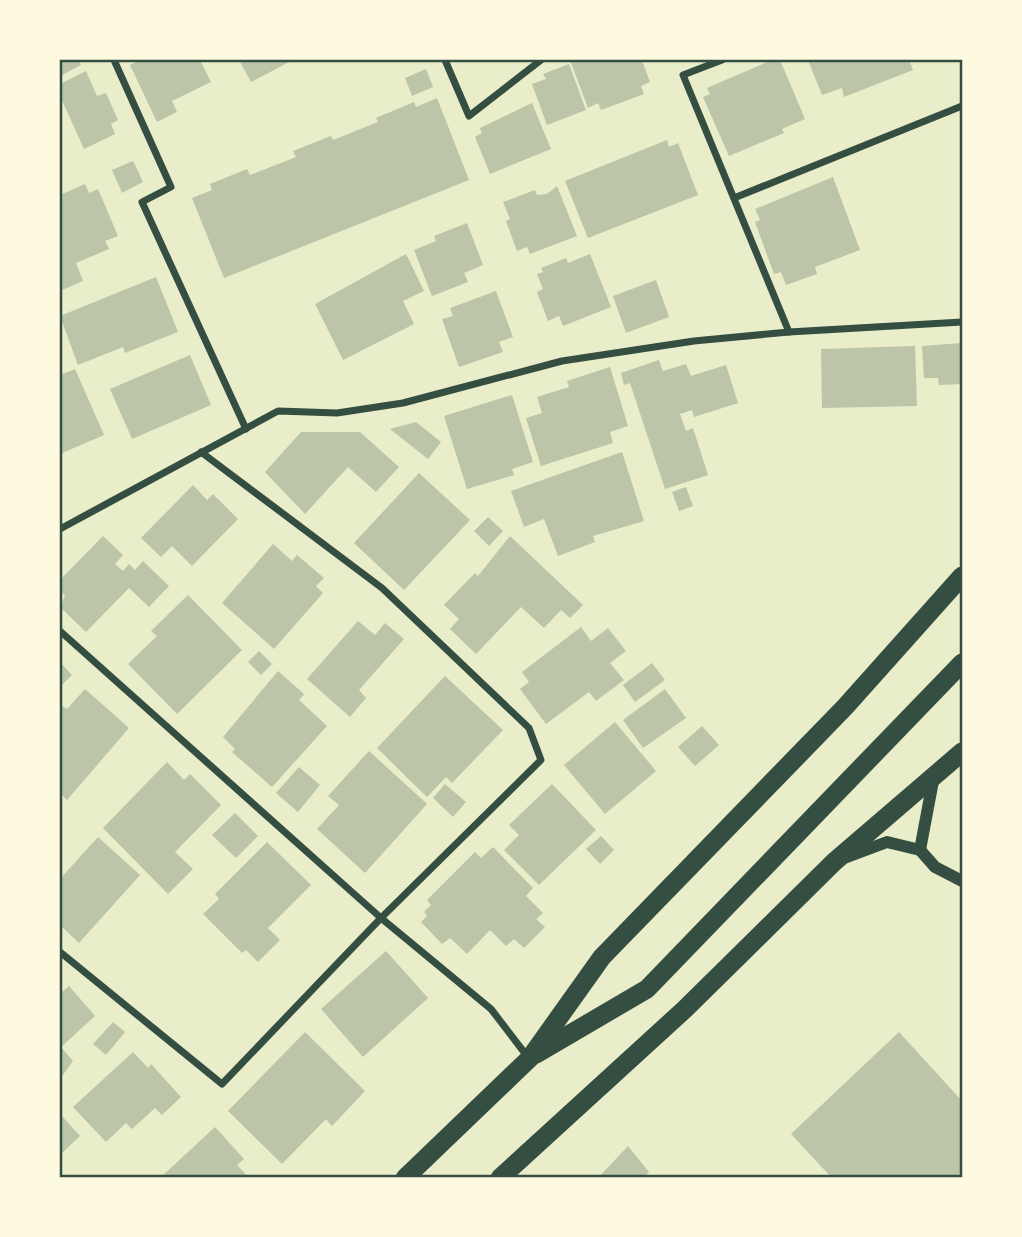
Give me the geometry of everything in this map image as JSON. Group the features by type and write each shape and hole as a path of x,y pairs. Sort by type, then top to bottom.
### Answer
{"highway":[{"path":"405,1178 530,1058 602,957 845,707 962,576"},
{"path":"530,1058 647,989 962,663"},
{"path":"500,1178 685,1009 834,862 933,780 962,752"}],"street":[{"path":"114,60 171,187 142,202 246,429"},
{"path":"445,60 469,116 541,60"},
{"path":"722,60 683,75 789,332"},
{"path":"734,198 962,106"},
{"path":"60,529 278,411 337,413 390,405 562,361 694,341 789,332 962,322"},
{"path":"60,952 222,1084 381,918 541,760 529,728 382,588 201,452"},
{"path":"60,631 381,918 491,1009 530,1058"},
{"path":"920,850 933,780"},
{"path":"834,862 887,842 920,850 934,867 962,881"}],"building":[{"path":"60,60 78,60 81,65 60,76"},
{"path":"141,60 200,60 211,82 172,101 177,112 157,122 130,65"},
{"path":"239,60 293,60 251,82"},
{"path":"570,60 642,60 650,82 641,86 644,94 601,110 598,103 588,108"},
{"path":"772,60 780,60 805,119 782,129 784,133 729,156 703,97 710,94 707,88"},
{"path":"808,60 909,60 913,70 844,97 842,88 822,95"},
{"path":"569,64 586,110 547,125 532,84 546,79 543,74"},
{"path":"426,69 433,87 412,96 405,78"},
{"path":"86,71 97,96 106,93 118,120 111,124 115,134 84,149 60,96 60,84"},
{"path":"437,98 469,180 224,278 192,198 212,190 210,184 247,169 250,175 296,157 293,151 331,136 333,140 378,122 376,118 414,102 416,107"},
{"path":"532,103 551,149 490,174 475,137 482,133 480,128"},
{"path":"667,140 669,147 678,143 698,195 588,238 565,181"},
{"path":"133,161 143,182 122,193 112,170"},
{"path":"833,177 860,250 815,267 817,274 786,285 781,272 774,274 755,222 760,220 755,209"},
{"path":"85,184 89,193 98,189 118,236 105,241 109,249 76,263 83,281 60,291 60,195"},
{"path":"557,186 577,236 530,254 527,247 517,251 506,221 510,219 503,202 535,190 537,195 547,194"},
{"path":"467,223 483,265 464,273 468,282 432,296 414,250 436,241 434,236"},
{"path":"406,254 424,291 403,301 414,324 343,360 315,304"},
{"path":"590,254 611,307 563,326 559,316 548,321 537,292 543,289 537,274 543,272 541,268 566,258 568,263"},
{"path":"156,277 178,332 125,353 123,347 78,365 60,316"},
{"path":"656,280 669,317 626,333 613,296"},
{"path":"496,291 513,337 499,342 503,352 459,367 442,319 453,316 450,308"},
{"path":"962,343 962,384 939,385 938,378 924,378 922,346"},
{"path":"915,346 917,406 822,408 821,349"},
{"path":"190,355 211,405 132,439 110,389"},
{"path":"659,360 663,371 686,364 691,376 726,365 738,403 694,417 692,410 680,414 686,431 693,428 708,475 665,489 630,383 624,385 621,373"},
{"path":"610,367 628,426 610,432 613,443 541,466 526,418 542,413 537,397 569,387 567,381"},
{"path":"75,369 104,435 60,454 60,375"},
{"path":"512,395 533,462 512,469 514,475 467,489 444,416"},
{"path":"416,422 441,442 428,459 390,429"},
{"path":"301,432 360,432 399,467 376,492 348,467 305,514 265,472"},
{"path":"622,452 644,521 593,536 595,542 558,556 544,519 524,527 511,491"},
{"path":"419,473 470,520 404,590 354,543"},
{"path":"193,485 207,500 213,494 238,519 192,566 172,546 161,557 141,538"},
{"path":"686,487 693,506 679,511 672,492"},
{"path":"488,517 503,531 489,546 474,531"},
{"path":"103,536 123,555 115,564 123,571 129,564 135,570 143,561 169,586 149,607 129,588 86,632 60,607 65,596 60,590 60,580"},
{"path":"510,536 583,605 570,618 561,610 544,628 521,607 476,654 450,629 459,619 444,605 475,573 478,576"},
{"path":"273,544 292,561 297,555 324,578 316,586 323,593 274,649 222,603"},
{"path":"188,595 242,650 177,714 128,664 157,636 151,631"},
{"path":"358,621 375,635 385,623 404,639 359,690 366,698 350,717 307,679"},
{"path":"581,627 591,641 608,628 626,651 610,663 624,680 596,701 589,692 546,724 520,689 529,682 522,672"},
{"path":"259,651 272,664 261,675 248,662"},
{"path":"60,662 72,675 60,687"},
{"path":"652,663 665,680 635,702 623,685"},
{"path":"278,671 304,694 299,700 327,726 272,787 232,752 235,749 223,737"},
{"path":"445,676 503,730 452,783 446,777 427,797 377,748"},
{"path":"85,689 129,728 67,800 60,793 60,710 63,706 67,709"},
{"path":"665,689 686,718 643,748 623,720"},
{"path":"615,722 656,771 605,814 564,765"},
{"path":"702,726 719,745 695,766 678,747"},
{"path":"369,751 427,804 365,873 317,829 339,805 328,796"},
{"path":"167,762 184,780 190,774 221,805 175,852 193,869 168,894 103,828"},
{"path":"299,767 320,785 298,812 276,793"},
{"path":"445,784 466,802 453,817 433,798"},
{"path":"552,784 596,830 539,885 504,850 519,835 509,825"},
{"path":"235,813 258,836 236,858 212,835"},
{"path":"601,836 614,850 600,864 586,849"},
{"path":"98,837 140,875 79,943 60,925 60,879"},
{"path":"267,842 311,885 268,928 280,940 258,962 246,950 242,953 203,914 219,899 215,894"},
{"path":"493,847 533,888 526,896 543,913 536,919 545,927 524,948 514,939 506,946 490,930 467,954 450,938 442,944 421,922 427,916 424,912 431,905 427,900 475,852 481,858"},
{"path":"386,951 428,998 363,1057 321,1009"},
{"path":"69,986 95,1016 61,1047 73,1061 60,1079 60,994"},
{"path":"113,1022 125,1032 106,1055 93,1044"},
{"path":"305,1032 365,1091 332,1126 326,1119 282,1164 228,1111"},
{"path":"899,1032 962,1101 962,1173 958,1178 832,1178 791,1134"},
{"path":"133,1052 148,1068 151,1064 181,1097 162,1115 155,1108 132,1129 126,1123 106,1142 73,1107"},
{"path":"60,1114 80,1136 60,1155"},
{"path":"215,1127 244,1159 237,1165 249,1178 160,1178"},
{"path":"628,1146 649,1172 643,1178 598,1178"}]}
